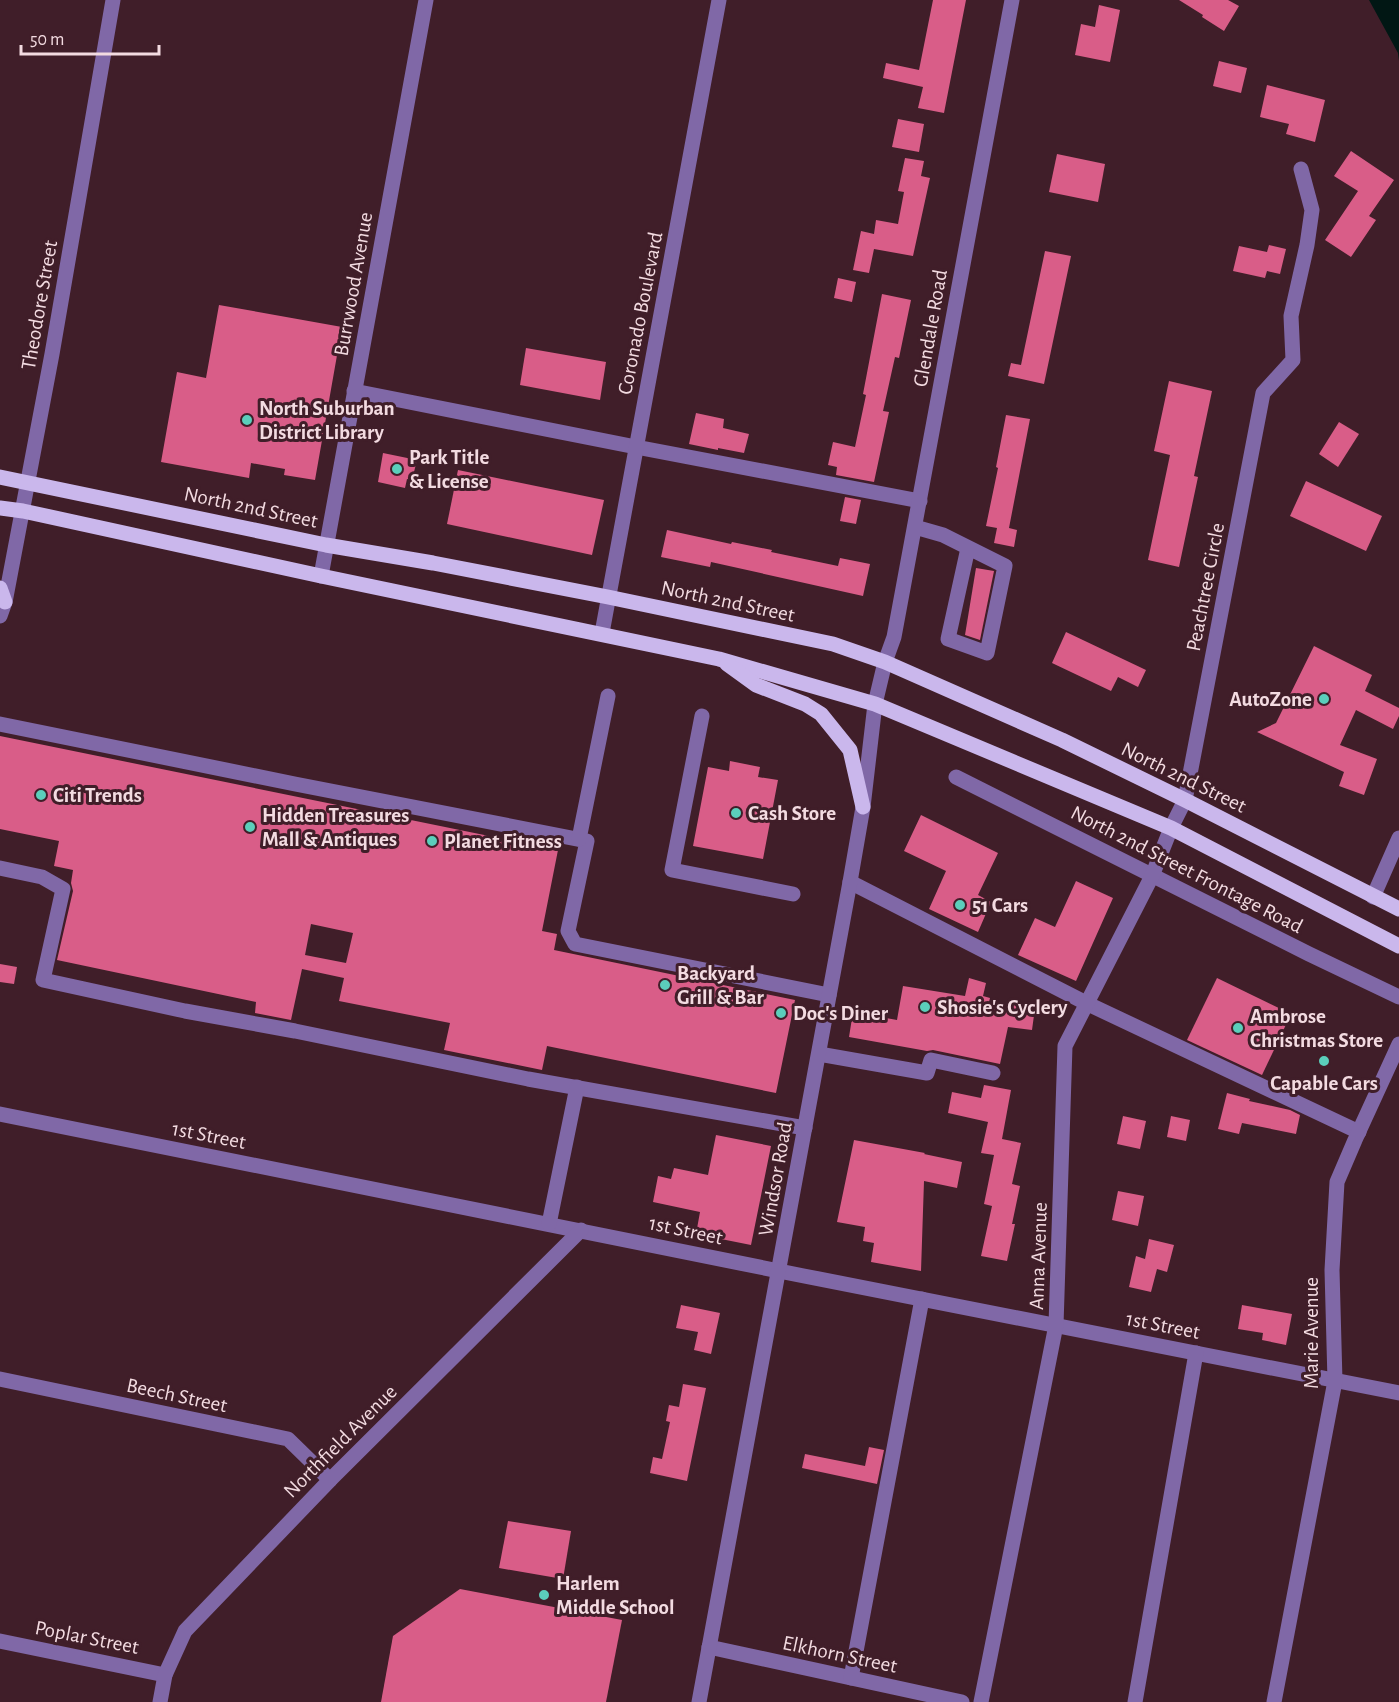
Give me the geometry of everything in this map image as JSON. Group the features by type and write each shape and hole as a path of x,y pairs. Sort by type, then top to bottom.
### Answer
{"main road":[{"name":"North 2nd Street","path":"0,477 326,545 608,597 833,644 885,662 1062,740 1399,909"},
{"path":"0,508 720,658 875,704 1171,828 1399,946"},
{"path":"720,658 756,686 805,704 821,714 850,750 862,807"}],"street":[{"name":"Theodore Street","path":"2,602 23,511 52,354 113,0"},
{"name":"Burrwood Avenue","path":"321,576 426,0"},
{"name":"Coronado Boulevard","path":"602,633 720,0"},
{"name":"Glendale Road","path":"885,662 894,637 1012,0"},
{"name":"Peachtree Circle","path":"1171,828 1185,800 1263,393 1293,360 1291,316 1307,245 1312,210 1301,169"},
{"path":"354,391 920,501"},
{"path":"915,527 943,535 1005,566 987,653 948,639 968,548"},
{"name":"Windsor Road","path":"699,1702 830,995 862,807 875,704 885,662"},
{"path":"579,839 608,696"},
{"path":"702,716 672,870 793,894"},
{"path":"0,724 587,841 567,931 575,944 830,995"},
{"name":"North 2nd Street Frontage Road","path":"956,777 1399,997"},
{"name":"Anna Avenue","path":"981,1702 1056,1325 1065,1046 1152,876 1171,828"},
{"path":"1372,897 1399,838"},
{"path":"0,868 42,877 63,890 43,980 185,1011 577,1087 805,1128"},
{"path":"850,882 1088,1004 1359,1132"},
{"name":"Marie Avenue","path":"1274,1702 1335,1381 1332,1270 1337,1182 1399,1044"},
{"path":"819,1054 927,1073 930,1060 993,1072"},
{"path":"549,1224 577,1087"},
{"name":"1st Street","path":"0,1114 1399,1393"},
{"name":"Northfield Avenue","path":"160,1702 165,1674 185,1631 330,1480 581,1230"},
{"path":"851,1678 922,1299"},
{"path":"1135,1702 1196,1353"},
{"name":"Beech Street","path":"0,1379 288,1439 330,1480"},
{"name":"Poplar Street","path":"0,1641 165,1674"},
{"name":"Elkhorn Street","path":"709,1647 962,1702"}],"shaded area":[{"path":"1369,0 1399,0 1399,61 1398,53"}],"building":[{"path":"933,0 966,0 944,113 918,108 923,87 883,78 886,63 919,70"},
{"path":"1179,0 1228,0 1239,6 1224,31"},
{"path":"1099,5 1120,10 1110,62 1075,55 1081,24 1095,27"},
{"path":"1219,61 1247,68 1241,93 1213,86"},
{"path":"1267,85 1325,100 1315,142 1286,134 1289,124 1260,117"},
{"path":"898,119 924,124 919,152 892,147"},
{"path":"1351,151 1394,180 1369,216 1376,220 1351,257 1325,240 1358,191 1334,176"},
{"path":"1057,154 1105,164 1098,202 1049,192"},
{"path":"905,158 924,161 921,176 930,178 913,256 874,249 869,273 853,270 861,231 874,234 876,220 898,224 904,192 898,191"},
{"path":"1269,245 1286,249 1280,274 1267,271 1265,278 1233,271 1239,246 1267,252"},
{"path":"1045,251 1071,256 1044,384 1008,376 1011,363 1021,365"},
{"path":"838,278 856,282 852,302 834,298"},
{"path":"882,294 911,300 899,358 895,357 883,411 889,412 874,482 836,475 837,467 828,465 833,442 855,447"},
{"name":"North Suburban District Library","path":"219,305 342,327 315,480 284,475 285,469 251,463 249,478 161,462 177,372 206,378"},
{"path":"526,348 606,362 600,400 520,385"},
{"path":"1169,381 1212,391 1194,476 1198,477 1179,567 1148,560 1170,455 1154,451"},
{"path":"696,413 724,419 723,428 749,434 744,453 689,444"},
{"path":"1006,415 1030,419 1009,528 1017,530 1014,547 994,543 997,528 986,526"},
{"path":"1339,422 1359,434 1338,467 1319,454"},
{"name":"Park Title & License","path":"383,453 417,460 412,480 407,479 405,488 378,482"},
{"path":"458,470 604,500 592,555 447,524"},
{"path":"1306,481 1382,516 1366,551 1290,516"},
{"path":"845,497 861,500 856,524 840,521"},
{"path":"667,530 772,550 771,552 838,566 840,558 870,564 863,596 711,562 710,567 661,557"},
{"path":"976,568 994,571 980,640 965,635"},
{"path":"1066,632 1146,670 1138,687 1118,677 1111,691 1052,663"},
{"name":"AutoZone","path":"1314,646 1372,675 1365,691 1399,708 1399,716 1393,729 1356,710 1340,745 1377,759 1364,795 1339,786 1344,772 1257,732 1276,723"},
{"path":"0,736 558,850 542,931 557,934 554,950 795,1000 776,1093 547,1046 542,1070 444,1050 450,1023 339,1001 344,978 302,969 291,1020 255,1013 256,1002 57,960 73,891 71,883 73,870 54,866 59,841 0,829","holes":["311,924 353,933 346,963 305,955"]},
{"name":"Cash Store","path":"730,761 760,767 758,777 778,780 763,859 693,846 708,767 729,771"},
{"path":"921,815 998,853 978,895 991,902 978,932 929,909 946,871 904,851"},
{"path":"1076,881 1113,898 1076,981 1018,955 1035,918 1055,927"},
{"path":"0,964 17,967 14,984 0,982"},
{"path":"969,978 986,983 983,996 990,998 989,1002 1035,1008 1032,1030 1008,1027 1000,1064 933,1050 927,1051 849,1037 853,1012 897,1020 903,986 965,996"},
{"name":"Ambrose Christmas Store","path":"1217,978 1291,1014 1262,1075 1187,1040"},
{"path":"984,1085 1011,1090 1002,1139 1021,1143 1012,1184 1020,1186 1007,1261 981,1256 992,1206 984,1204 994,1155 981,1153 988,1122 948,1113 952,1092 981,1098"},
{"path":"1227,1093 1250,1099 1249,1101 1290,1110 1300,1115 1296,1134 1242,1123 1239,1134 1218,1129"},
{"path":"1123,1116 1146,1121 1140,1149 1117,1144"},
{"path":"1171,1116 1190,1120 1186,1141 1167,1137"},
{"path":"716,1135 771,1146 751,1245 696,1234 700,1212 653,1202 658,1176 671,1179 674,1168 708,1175"},
{"path":"854,1140 962,1162 957,1188 924,1181 921,1271 871,1262 874,1243 863,1241 865,1227 837,1222"},
{"path":"1118,1191 1144,1196 1138,1226 1112,1220"},
{"path":"1149,1239 1174,1245 1167,1272 1157,1269 1151,1292 1129,1287 1136,1256 1145,1259"},
{"path":"681,1305 720,1313 711,1354 694,1350 698,1332 676,1328"},
{"path":"1242,1305 1292,1314 1286,1345 1262,1340 1263,1333 1238,1329"},
{"path":"683,1384 706,1388 687,1481 650,1473 653,1457 662,1459 670,1422 666,1421 669,1405 679,1407"},
{"path":"869,1447 884,1450 877,1484 802,1468 805,1454 865,1466"},
{"path":"508,1521 571,1531 563,1579 499,1568"},
{"name":"Harlem Middle School","path":"460,1589 622,1620 606,1702 381,1702 393,1636"}],"place":[{"name":"North Suburban District Library","path":"247,420"},
{"name":"Park Title & License","path":"397,469"},
{"name":"AutoZone","path":"1324,699"},
{"name":"Citi Trends","path":"41,795"},
{"name":"Cash Store","path":"736,813"},
{"name":"Hidden Treasures Mall & Antiques","path":"250,827"},
{"name":"Planet Fitness","path":"432,841"},
{"name":"51 Cars","path":"960,905"},
{"name":"Backyard Grill & Bar","path":"665,985"},
{"name":"Shosie's Cyclery","path":"925,1007"},
{"name":"Doc's Diner","path":"781,1013"},
{"name":"Ambrose Christmas Store","path":"1238,1028"},
{"name":"Capable Cars","path":"1324,1061"},
{"name":"Harlem Middle School","path":"544,1595"}]}
